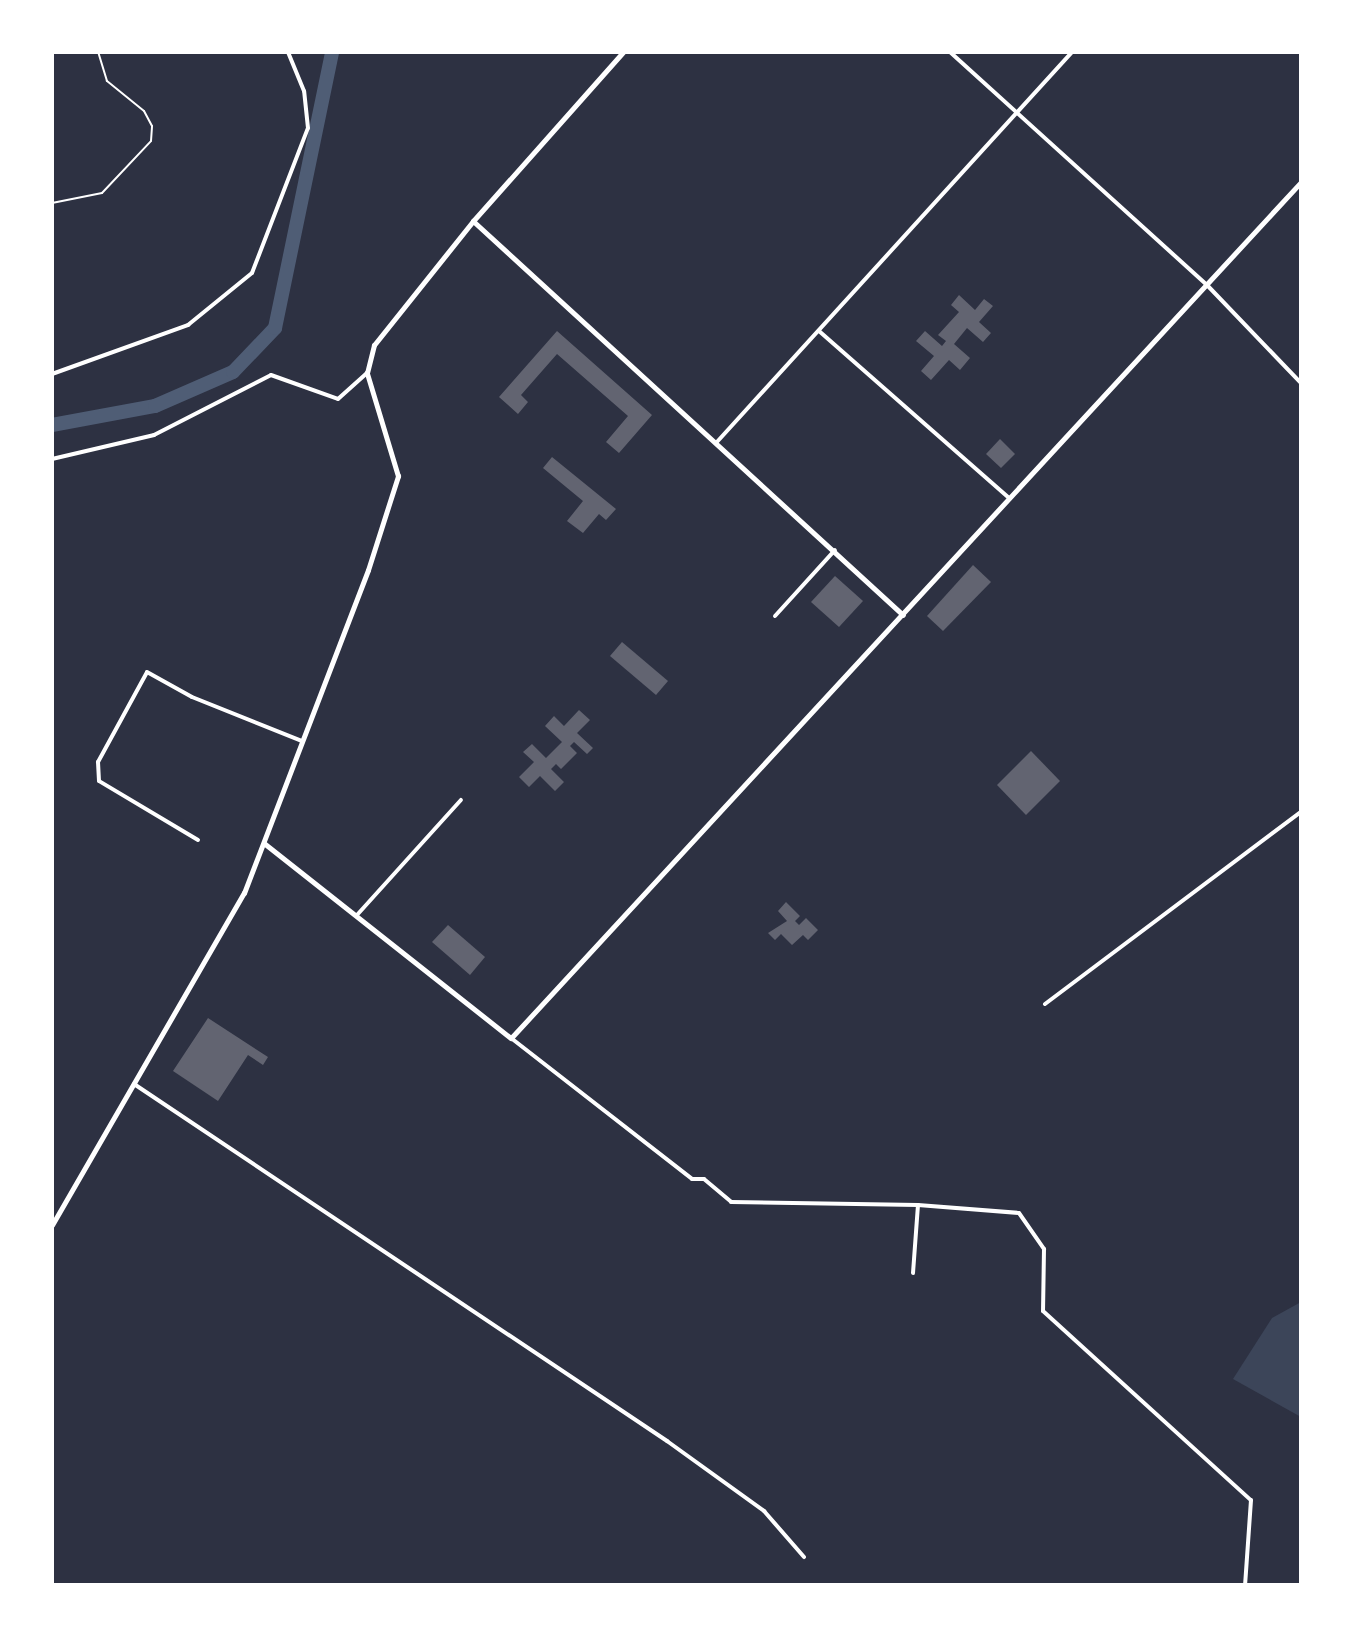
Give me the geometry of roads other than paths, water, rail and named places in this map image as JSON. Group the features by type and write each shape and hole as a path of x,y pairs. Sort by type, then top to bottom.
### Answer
{"main road":[{"path":"52,1225 244,893 265,844 396,487 395,458 367,373 380,335 473,221 623,52"},
{"path":"265,844 511,1038 1301,182"},
{"path":"473,221 903,615"}],"street":[{"path":"950,52 1206,284 1301,383"},
{"path":"715,445 1072,52"},
{"path":"52,374 188,325 252,273 283,203 308,128 304,91 285,53"},
{"path":"819,331 1009,498"},
{"path":"52,459 154,435 271,375 338,399 367,373"},
{"path":"775,616 835,550"},
{"path":"198,840 99,781 98,762 147,672 192,697 302,741"},
{"path":"357,915 461,800"},
{"path":"1045,1004 1301,812"},
{"path":"511,1038 692,1179 704,1179 731,1202 918,1205 1019,1213 1037,1231 1044,1249 1043,1311 1251,1500 1245,1585"},
{"path":"132,1083 678,1449 764,1511 804,1557"},
{"path":"913,1273 918,1205"}],"lane":[{"path":"52,203 102,193 151,141 152,126 144,111 107,81 98,52"}],"waterway":[{"path":"52,425 155,406 233,372 275,328 332,52"}]}
